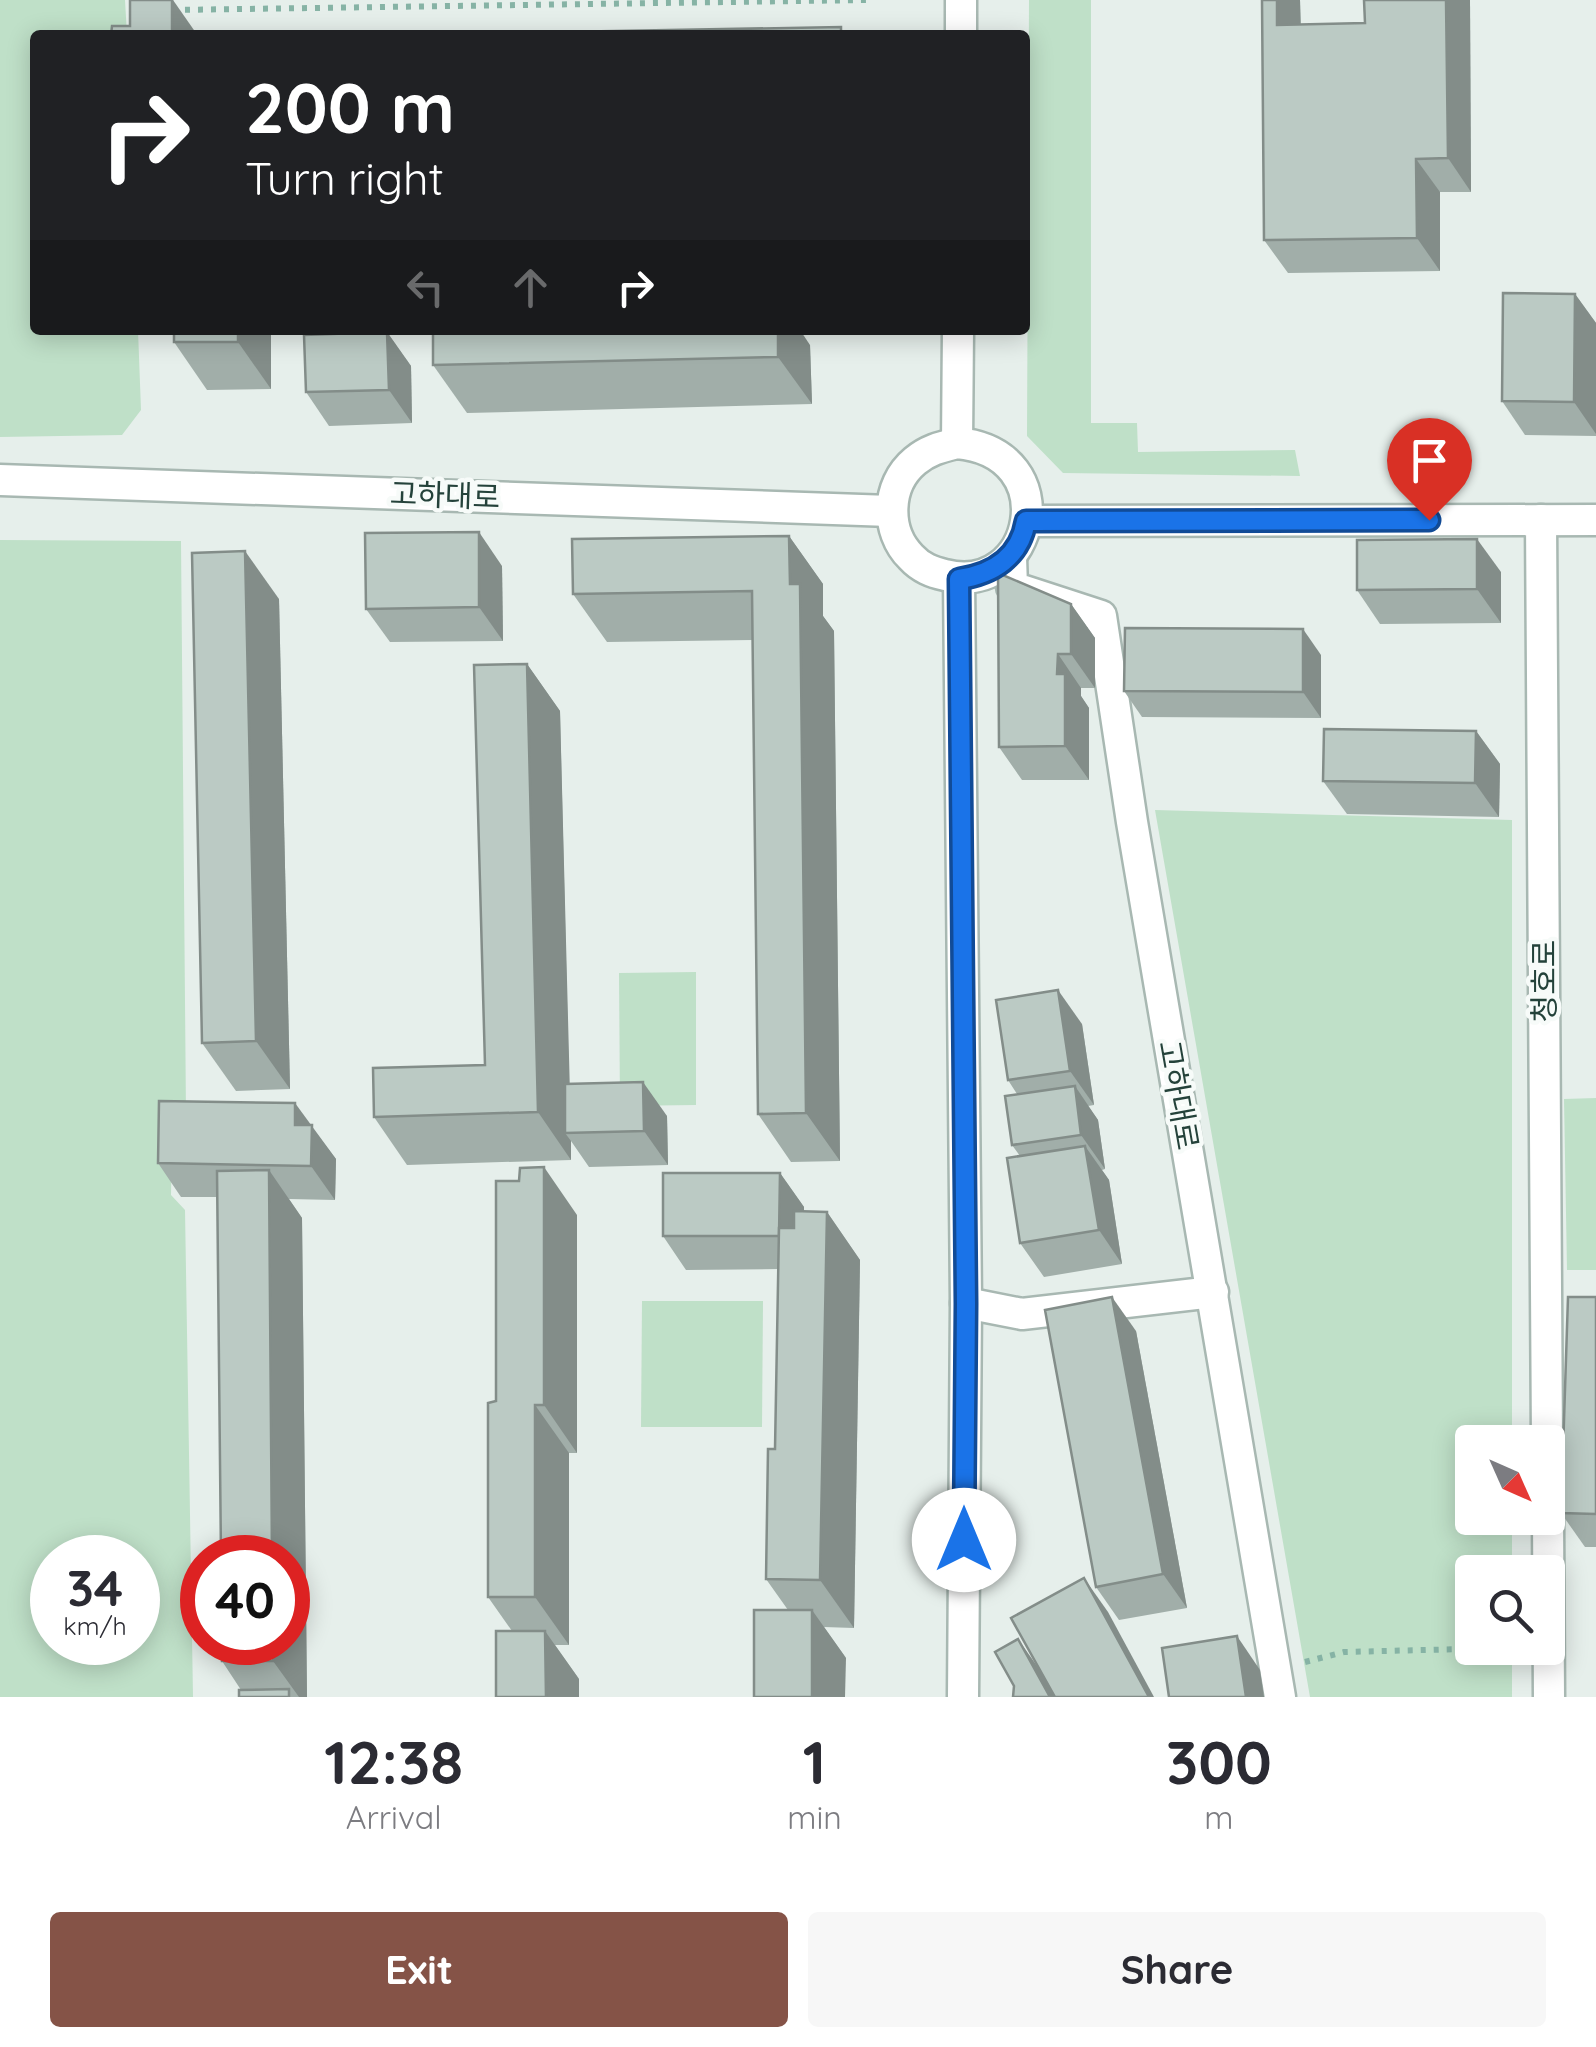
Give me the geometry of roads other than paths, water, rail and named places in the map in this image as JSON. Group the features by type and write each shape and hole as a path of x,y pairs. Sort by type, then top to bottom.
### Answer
{"street":[{"path":"961,0 961,30"},
{"path":"957,443 958,335"},
{"path":"957,443 978,445 1000,455 1024,484 1029,508 1024,536 1011,556 982,575 959,579 928,571 910,556 890,511 905,472 914,461 934,448 957,443"},
{"name":"고하대로","path":"0,480 890,511"},
{"name":"청호로","path":"1541,520 1547,1425"},
{"path":"1026,521 1596,520"},
{"name":"고하대로","path":"1011,556 1012,586 1102,616 1132,822 1278,1683"},
{"path":"959,579 966,1304 964,1697"},
{"path":"966,1304 1022,1314 1213,1292"},
{"path":"1548,1535 1549,1697"}]}
